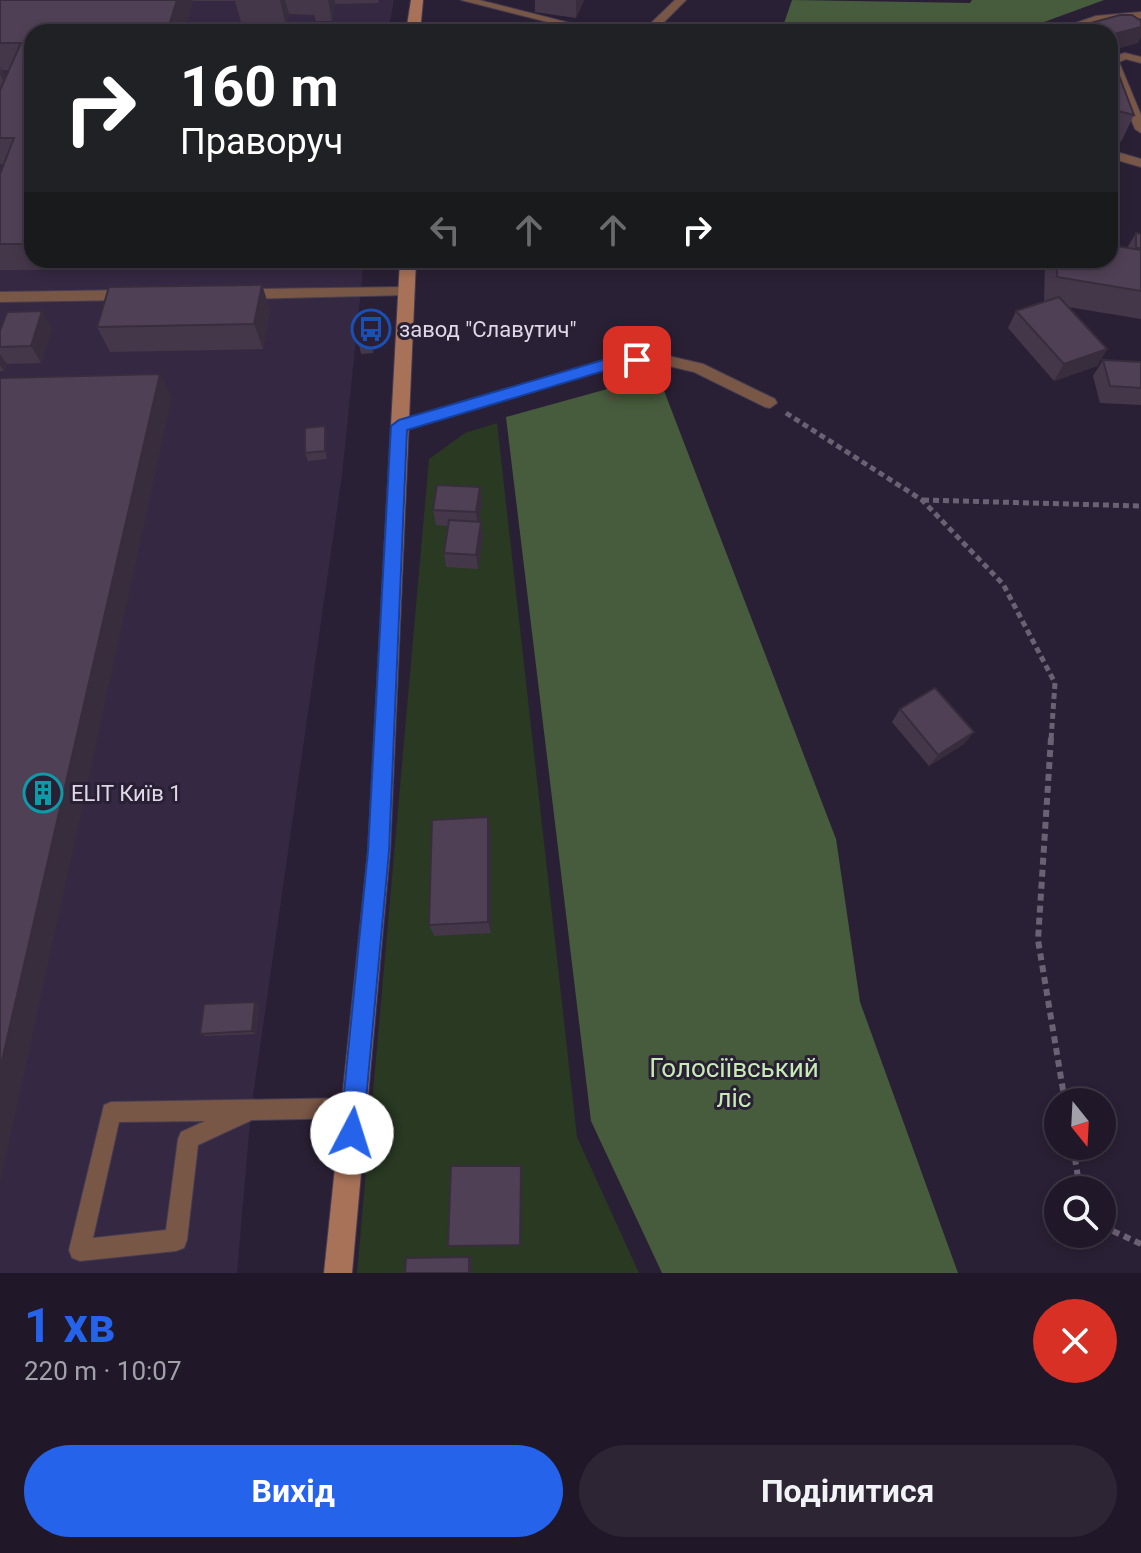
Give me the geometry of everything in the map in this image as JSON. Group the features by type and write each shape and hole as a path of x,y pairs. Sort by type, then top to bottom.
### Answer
{"street":[{"path":"414,24 417,0"},
{"path":"338,1273 379,851 407,268"}],"lane":[{"path":"466,0 566,24"},
{"path":"656,24 681,0"},
{"path":"1078,24 1115,15 1141,15"},
{"path":"1118,58 1125,56 1141,60"},
{"path":"1118,76 1141,129"},
{"path":"1118,156 1141,163"},
{"path":"222,294 406,291"},
{"path":"0,297 143,295"},
{"path":"399,426 617,361 656,358 698,368 770,403"},
{"path":"251,1110 188,1139 176,1240 80,1250 111,1112 354,1108"}],"path":[{"path":"770,403 922,500 1003,584 1055,683 1038,940 1063,1088"},
{"path":"922,500 1141,506"},
{"path":"1116,1232 1141,1244"}],"shaded area":[{"path":"0,0 394,0 390,24 24,24 24,268 363,268 342,475 251,1110 237,1273 0,1273"}],"green space":[{"path":"792,0 970,3 972,0 1104,0 1039,24 784,24"},
{"name":"Голосіївський ліс","path":"658,375 836,839 860,1002 958,1273 662,1273 591,1121 506,417"},
{"path":"497,423 577,1137 639,1273 357,1273 429,459 465,433"}],"building":[{"path":"0,0 177,0 170,24 24,24 24,244 0,244 0,174 14,138 0,138 0,90 21,43 0,43"},
{"path":"1132,15 1141,21 1141,27 1118,33 1118,24 1087,24"},
{"path":"1118,73 1134,115 1118,111"},
{"path":"1136,233 1141,234 1141,248 1136,248"},
{"path":"1118,246 1141,250 1141,291 1057,277 1057,268 1118,268"},
{"path":"262,285 254,324 97,327 109,287"},
{"path":"1059,297 1107,349 1064,364 1016,311"},
{"path":"42,311 31,346 0,347 0,331 7,312"},
{"path":"364,315 376,315 371,344 359,345"},
{"path":"1103,360 1141,362 1141,388 1110,386"},
{"name":"ELIT Київ 1","path":"160,374 0,1069 0,378"},
{"path":"325,426 325,451 305,453 305,428"},
{"path":"437,485 480,487 476,512 433,510"},
{"path":"449,520 481,522 476,555 444,553"},
{"path":"935,688 974,732 938,755 900,709"},
{"path":"488,817 488,922 429,925 432,820"},
{"path":"255,1002 252,1031 200,1034 204,1004"},
{"path":"451,1166 521,1166 520,1245 448,1246"},
{"path":"469,1257 469,1273 405,1273 406,1258"}],"place":[{"name":"завод \"Славутич\"","path":"371,329"},
{"name":"ELIT Київ 1","path":"43,793"}],"route":[{"path":"352,1133 379,851 399,426 617,361 637,360"}]}
